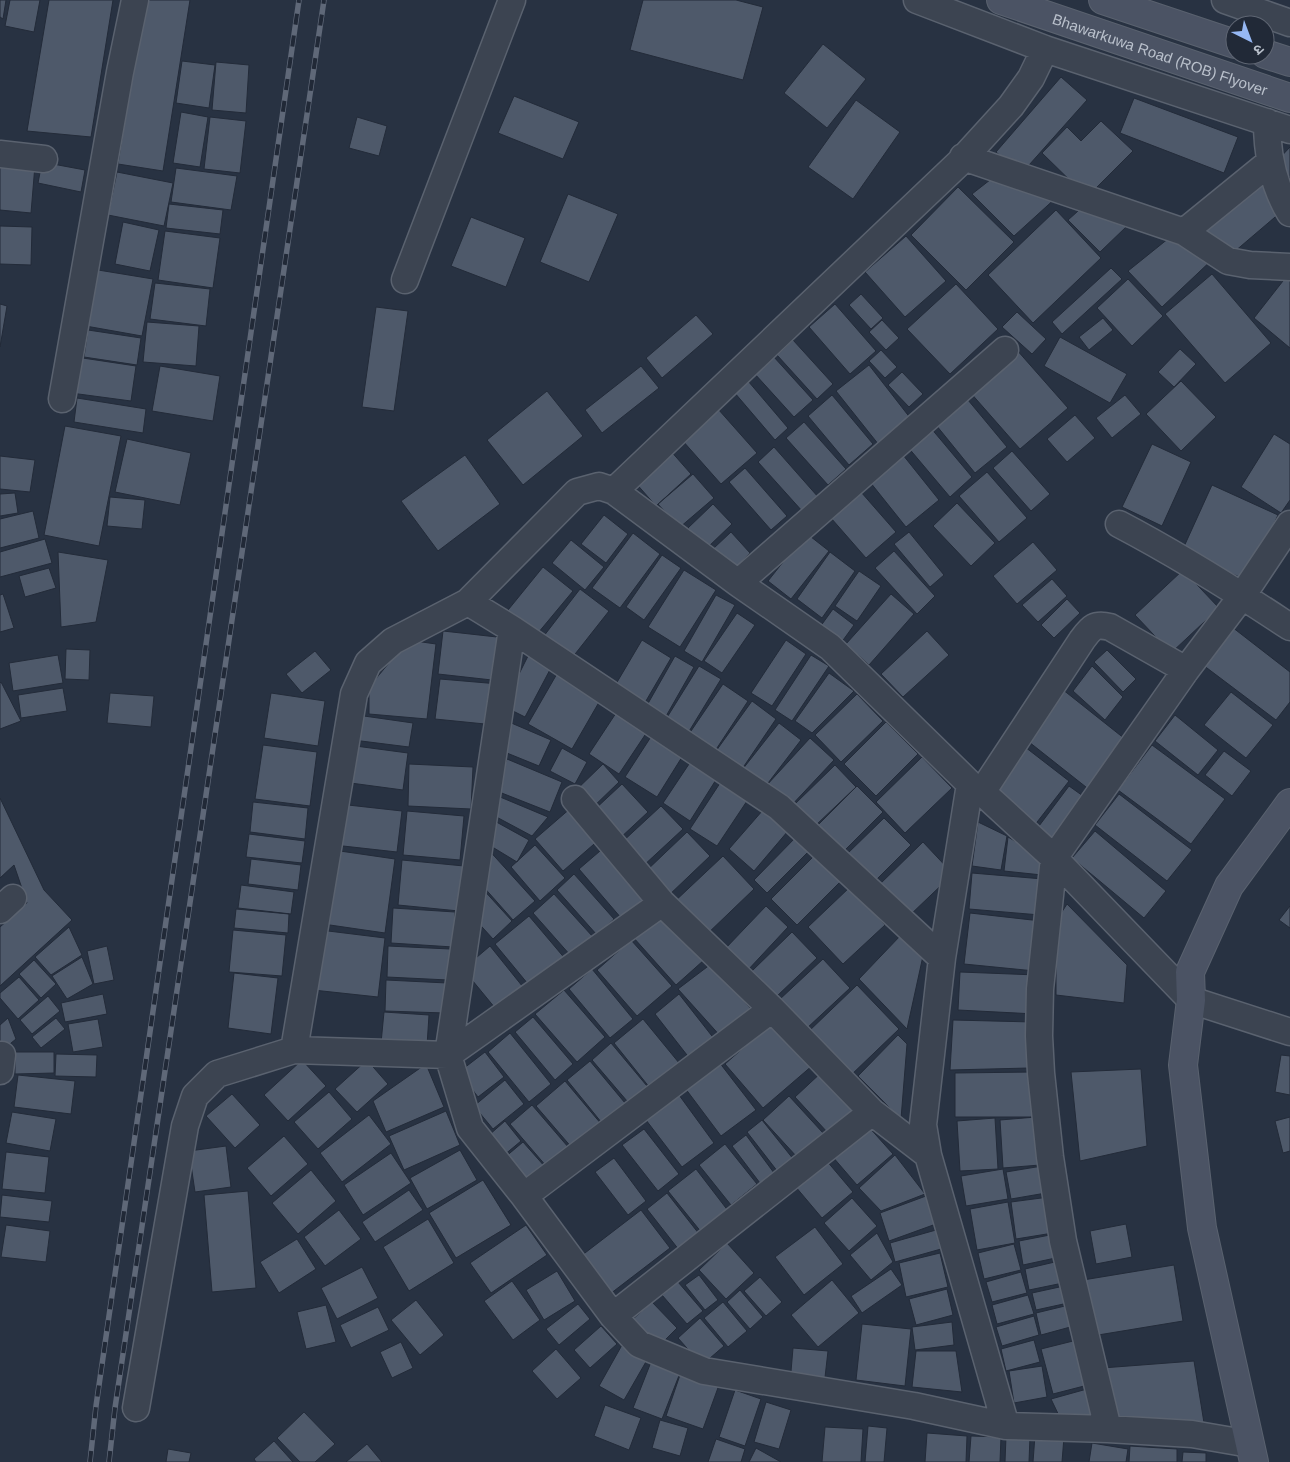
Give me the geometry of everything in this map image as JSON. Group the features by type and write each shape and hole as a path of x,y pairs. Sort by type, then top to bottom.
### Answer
{"street":[{"path":"62,400 120,72 135,0"},
{"path":"406,280 512,0"},
{"path":"916,0 1045,49 1279,126 1267,146 1280,197 1290,213"},
{"name":"Bhawarkuwa Road (ROB) Flyover","path":"1001,0 1290,98"},
{"path":"1103,0 1225,41"},
{"path":"1225,0 1290,23"},
{"path":"614,491 964,157 1011,106 1031,78 1045,49"},
{"path":"1275,57 1290,62"},
{"path":"0,154 44,159"},
{"path":"964,157 1184,232 1228,261 1250,265 1290,267"},
{"path":"1184,232 1270,162"},
{"path":"738,583 1005,350"},
{"path":"294,1050 354,694 359,679 368,663 393,641 468,602 577,492 599,486 614,491 738,583 830,647 976,788 1054,858 1191,1000 1290,1032"},
{"path":"1119,524 1170,551 1290,627"},
{"path":"1108,1429 1063,1242 1050,1156 1041,1073 1039,1036 1040,989 1054,858 1186,670 1242,596 1290,524"},
{"path":"468,602 779,807 942,958"},
{"path":"1006,1426 928,1154 923,1125 942,958 976,788 1092,628 1101,625 1110,627 1186,670"},
{"path":"512,630 448,1055 470,1128 524,1196 613,1316 640,1344 704,1372 914,1406 1006,1426 1192,1434 1252,1453"},
{"path":"575,800 662,903 772,1009 872,1112 928,1154"},
{"path":"1252,1453 1202,1228 1183,1066 1191,1000 1190,972 1228,886 1290,803"},
{"path":"136,1408 185,1126 195,1096 217,1074 294,1050 448,1055 662,903"},
{"path":"524,1196 772,1009"},
{"path":"0,1055 2,1055 0,1071"},
{"path":"613,1316 872,1112"}],"building":[{"path":"0,0 6,0 3,19 0,17"},
{"path":"10,0 40,0 34,32 5,26"},
{"path":"49,0 113,0 91,137 27,131"},
{"path":"143,0 190,0 163,171 118,164"},
{"path":"643,0 736,0 763,7 743,80 630,50"},
{"path":"823,44 866,79 827,128 784,93"},
{"path":"182,61 215,65 209,108 176,103"},
{"path":"216,62 249,65 246,113 212,110"},
{"path":"1061,77 1087,100 1021,174 996,152"},
{"path":"514,96 579,122 563,159 498,133"},
{"path":"1134,98 1238,137 1224,173 1120,133"},
{"path":"856,100 900,132 853,199 808,167"},
{"path":"181,112 208,117 200,167 173,163"},
{"path":"210,117 246,121 240,173 204,169"},
{"path":"357,117 387,126 379,156 349,148"},
{"path":"1101,121 1133,151 1087,197 1042,153 1067,127 1081,141"},
{"path":"1290,147 1290,178 1275,163"},
{"path":"0,162 35,165 31,213 0,210"},
{"path":"42,162 85,170 81,192 38,183"},
{"path":"176,168 237,176 231,210 171,202"},
{"path":"117,172 173,183 164,226 108,215"},
{"path":"995,176 1058,196 1014,236 972,194"},
{"path":"1259,180 1281,212 1227,258 1195,227"},
{"path":"958,187 1014,242 966,290 911,235"},
{"path":"568,194 618,214 589,282 540,262"},
{"path":"1087,203 1126,227 1100,252 1068,220"},
{"path":"169,204 223,210 220,234 166,228"},
{"path":"1056,210 1101,258 1033,323 988,275"},
{"path":"471,217 525,238 506,287 451,266"},
{"path":"123,222 159,230 150,271 115,264"},
{"path":"0,226 32,227 31,265 0,264"},
{"path":"165,231 220,238 213,288 158,280"},
{"path":"1174,234 1215,257 1162,307 1128,271"},
{"path":"906,236 946,281 905,317 865,272"},
{"path":"1111,268 1122,279 1062,334 1052,322"},
{"path":"92,269 153,279 142,336 80,325"},
{"path":"1290,272 1290,348 1254,318"},
{"path":"1212,274 1271,343 1225,383 1165,314"},
{"path":"1128,279 1163,316 1132,346 1097,308"},
{"path":"155,283 210,289 206,326 150,319"},
{"path":"956,284 998,329 950,374 907,329"},
{"path":"861,294 883,318 871,329 849,305"},
{"path":"0,304 7,306 0,347"},
{"path":"835,304 876,351 850,374 809,327"},
{"path":"376,307 408,311 394,411 362,407"},
{"path":"1017,312 1046,339 1032,354 1002,327"},
{"path":"696,315 713,334 662,378 646,358"},
{"path":"1103,318 1113,330 1089,350 1079,337"},
{"path":"882,320 899,338 886,350 869,332"},
{"path":"147,322 199,326 196,366 143,362"},
{"path":"88,330 141,338 137,365 84,357"},
{"path":"1060,337 1127,374 1110,403 1044,366"},
{"path":"793,340 833,384 817,399 777,355"},
{"path":"1016,349 1068,408 1020,449 969,391"},
{"path":"1180,349 1196,364 1174,387 1158,372"},
{"path":"881,350 897,367 885,378 869,361"},
{"path":"773,356 813,400 794,417 754,373"},
{"path":"76,357 136,366 131,401 71,393"},
{"path":"869,365 911,419 879,445 836,391"},
{"path":"160,366 220,376 213,421 152,411"},
{"path":"641,366 659,388 602,433 585,410"},
{"path":"902,372 923,394 909,407 888,385"},
{"path":"748,381 788,428 775,440 734,392"},
{"path":"1181,381 1216,417 1181,451 1146,414"},
{"path":"547,391 583,436 523,485 487,440"},
{"path":"963,394 1007,447 975,473 932,420"},
{"path":"832,395 873,444 849,465 808,416"},
{"path":"1125,395 1141,414 1112,438 1096,418"},
{"path":"77,398 146,409 143,433 74,422"},
{"path":"718,409 757,453 721,484 682,440"},
{"path":"1075,415 1095,438 1067,462 1047,439"},
{"path":"804,422 846,469 828,485 786,438"},
{"path":"65,426 121,436 99,546 44,535"},
{"path":"930,427 972,477 950,497 907,446"},
{"path":"1274,434 1290,444 1290,500 1281,513 1241,487"},
{"path":"127,439 191,453 180,505 115,492"},
{"path":"1152,444 1191,462 1162,526 1122,507"},
{"path":"774,447 819,498 803,512 758,462"},
{"path":"669,449 691,474 656,506 634,481"},
{"path":"1012,451 1050,494 1031,511 993,468"},
{"path":"465,455 500,504 438,551 401,501"},
{"path":"903,455 939,500 906,527 870,482"},
{"path":"0,456 35,460 30,492 0,489"},
{"path":"745,468 787,516 771,530 729,482"},
{"path":"987,472 1027,518 999,542 959,496"},
{"path":"693,474 714,498 679,528 658,504"},
{"path":"1212,485 1278,515 1248,581 1182,551"},
{"path":"861,492 896,532 866,558 831,518"},
{"path":"15,493 18,513 0,516 0,494"},
{"path":"110,497 145,500 142,529 107,526"},
{"path":"957,503 995,543 971,566 933,526"},
{"path":"713,504 732,524 707,548 688,528"},
{"path":"33,511 39,538 0,548 0,519"},
{"path":"604,515 628,534 606,563 581,544"},
{"path":"731,532 750,553 734,569 714,548"},
{"path":"909,532 944,575 930,587 894,544"},
{"path":"633,533 660,554 620,608 592,588"},
{"path":"806,533 829,551 791,599 768,581"},
{"path":"45,539 52,563 0,577 0,552"},
{"path":"571,540 604,567 585,590 552,563"},
{"path":"1033,542 1057,570 1017,604 993,576"},
{"path":"894,551 935,596 917,614 875,568"},
{"path":"58,552 108,560 96,622 61,627"},
{"path":"830,552 855,571 822,618 797,599"},
{"path":"662,555 681,568 644,620 626,607"},
{"path":"543,567 573,591 533,639 504,615"},
{"path":"49,568 56,588 25,597 19,576"},
{"path":"684,570 716,590 680,647 648,627"},
{"path":"1183,570 1219,608 1171,653 1135,615"},
{"path":"859,571 881,586 857,621 835,606"},
{"path":"1052,579 1067,596 1038,622 1022,605"},
{"path":"580,589 609,611 568,663 540,641"},
{"path":"3,594 14,628 0,632 0,595"},
{"path":"891,594 914,614 869,665 846,644"},
{"path":"716,595 735,605 702,662 684,651"},
{"path":"1067,599 1080,613 1054,638 1041,625"},
{"path":"833,609 854,625 841,643 820,627"},
{"path":"737,613 755,625 722,673 704,661"},
{"path":"1232,627 1290,672 1290,702 1276,720 1203,665"},
{"path":"443,631 506,638 501,681 438,674"},
{"path":"927,631 949,655 903,697 881,674"},
{"path":"408,640 436,644 427,719 369,714 369,687"},
{"path":"642,640 671,658 643,706 613,689"},
{"path":"786,640 806,654 772,706 751,693"},
{"path":"66,649 90,650 89,680 65,679"},
{"path":"1107,650 1136,679 1123,692 1094,662"},
{"path":"315,651 331,670 302,693 286,674"},
{"path":"530,652 553,664 525,717 503,706"},
{"path":"58,655 63,683 13,691 9,663"},
{"path":"811,655 829,666 792,721 775,710"},
{"path":"675,656 694,667 665,718 646,707"},
{"path":"699,666 721,679 688,733 666,719"},
{"path":"1092,666 1123,697 1105,720 1073,691"},
{"path":"558,672 602,697 572,749 528,724"},
{"path":"829,673 854,691 812,733 795,721"},
{"path":"440,679 499,684 495,725 435,719"},
{"path":"0,683 21,721 0,729"},
{"path":"723,684 748,701 715,751 689,734"},
{"path":"63,688 67,711 21,718 18,695"},
{"path":"1062,689 1130,743 1091,791 1024,738"},
{"path":"1231,692 1273,725 1246,758 1204,725"},
{"path":"110,693 154,696 151,727 107,723"},
{"path":"271,693 325,701 318,746 264,738"},
{"path":"857,694 883,721 841,762 815,735"},
{"path":"752,701 776,719 742,769 716,751"},
{"path":"620,707 651,726 619,774 589,754"},
{"path":"357,715 413,723 409,747 353,740"},
{"path":"1175,715 1218,750 1198,775 1155,741"},
{"path":"509,722 551,740 539,766 497,749"},
{"path":"886,722 918,754 876,796 844,764"},
{"path":"779,723 801,740 765,787 742,770"},
{"path":"656,729 687,749 657,797 625,777"},
{"path":"810,738 834,760 789,808 766,786"},
{"path":"263,745 317,752 310,806 255,799"},
{"path":"348,745 408,753 403,790 343,782"},
{"path":"1152,745 1225,799 1191,844 1118,790"},
{"path":"1025,747 1069,781 1034,826 990,792"},
{"path":"562,748 587,762 575,784 550,771"},
{"path":"1224,751 1251,771 1232,796 1205,775"},
{"path":"922,757 952,788 905,833 876,802"},
{"path":"693,758 719,775 690,821 663,803"},
{"path":"507,759 562,782 550,812 494,790"},
{"path":"409,764 473,767 471,809 408,806"},
{"path":"603,764 619,782 589,811 572,794"},
{"path":"835,765 856,787 816,825 795,804"},
{"path":"724,777 751,795 717,846 690,829"},
{"path":"622,784 648,812 618,840 593,811"},
{"path":"857,786 883,812 841,854 815,828"},
{"path":"1069,786 1090,801 1057,845 1036,830"},
{"path":"493,794 548,817 532,836 489,813"},
{"path":"1119,794 1192,850 1167,881 1095,825"},
{"path":"0,798 44,890 72,920 0,986 0,927 27,903 14,865 0,878"},
{"path":"253,802 308,808 305,839 250,832"},
{"path":"339,804 402,811 397,852 334,845"},
{"path":"661,806 683,829 642,867 620,844"},
{"path":"572,807 601,838 563,871 535,839"},
{"path":"763,810 788,831 754,871 729,849"},
{"path":"407,811 464,816 460,860 403,855"},
{"path":"884,818 911,845 873,883 846,855"},
{"path":"491,819 529,840 517,862 489,845"},
{"path":"978,822 1007,836 1001,870 972,866"},
{"path":"1095,831 1166,891 1144,918 1072,858"},
{"path":"687,832 710,856 667,897 644,873"},
{"path":"249,834 305,841 302,863 246,857"},
{"path":"796,837 810,850 767,893 754,880"},
{"path":"1008,837 1044,858 1042,875 1004,871"},
{"path":"923,842 953,874 908,917 878,886"},
{"path":"535,845 565,878 540,901 511,867"},
{"path":"607,845 651,894 622,919 579,869"},
{"path":"486,847 535,901 513,920 481,884"},
{"path":"333,850 395,859 385,933 323,924"},
{"path":"816,854 842,880 797,925 771,899"},
{"path":"723,856 754,889 704,937 672,904"},
{"path":"251,859 301,865 298,890 248,884"},
{"path":"402,860 464,866 459,911 398,905"},
{"path":"972,873 1043,879 1040,915 969,909"},
{"path":"574,874 614,919 597,935 557,890"},
{"path":"241,885 294,892 291,914 238,908"},
{"path":"480,886 512,921 493,939 473,917"},
{"path":"850,887 885,925 843,964 808,927"},
{"path":"554,894 593,937 571,956 533,913"},
{"path":"1067,904 1127,965 1124,1003 1056,995 1056,921"},
{"path":"766,906 788,927 747,971 724,950"},
{"path":"1290,906 1290,928 1279,920"},
{"path":"393,908 455,912 453,947 391,943"},
{"path":"236,909 289,914 288,933 234,928"},
{"path":"662,911 704,960 676,985 633,937"},
{"path":"970,913 1041,921 1035,971 964,964"},
{"path":"529,916 567,961 533,990 495,944"},
{"path":"69,927 82,955 51,975 35,957"},
{"path":"233,930 286,935 282,976 229,972"},
{"path":"320,930 385,938 378,997 313,990"},
{"path":"792,932 817,958 777,996 752,971"},
{"path":"901,935 923,956 907,1029 859,979"},
{"path":"631,940 672,986 637,1016 597,970"},
{"path":"107,946 114,980 94,984 87,951"},
{"path":"388,946 450,949 448,980 387,977"},
{"path":"490,946 527,992 500,1014 463,969"},
{"path":"82,957 93,984 67,999 52,976"},
{"path":"823,959 850,988 806,1029 779,1000"},
{"path":"34,960 56,984 41,998 19,974"},
{"path":"711,964 752,1010 723,1039 678,989"},
{"path":"592,969 633,1019 610,1038 569,989"},
{"path":"960,972 1037,975 1035,1014 958,1010"},
{"path":"234,973 278,978 271,1034 228,1028"},
{"path":"19,977 39,1000 18,1019 0,998 0,993"},
{"path":"386,980 447,983 445,1013 385,1011"},
{"path":"857,985 899,1029 849,1077 807,1033"},
{"path":"564,990 605,1037 577,1062 535,1014"},
{"path":"103,994 107,1014 65,1022 61,1003"},
{"path":"679,994 719,1045 694,1064 655,1014"},
{"path":"48,996 60,1011 32,1034 20,1020"},
{"path":"384,1012 429,1015 427,1046 381,1043"},
{"path":"533,1017 573,1064 555,1080 515,1032"},
{"path":"8,1018 16,1039 0,1052 0,1025"},
{"path":"56,1018 65,1029 41,1048 32,1037"},
{"path":"98,1019 103,1047 73,1052 68,1024"},
{"path":"643,1019 684,1069 654,1093 614,1043"},
{"path":"953,1020 1033,1022 1029,1068 950,1070"},
{"path":"774,1021 813,1065 763,1108 725,1064"},
{"path":"510,1033 551,1084 529,1102 488,1052"},
{"path":"898,1035 907,1044 901,1119 858,1076"},
{"path":"611,1043 652,1092 633,1108 592,1060"},
{"path":"15,1052 54,1052 54,1073 15,1074"},
{"path":"485,1052 504,1077 478,1097 459,1072"},
{"path":"56,1054 97,1055 96,1077 55,1076"},
{"path":"1281,1055 1290,1056 1290,1095 1275,1092"},
{"path":"302,1060 326,1086 288,1121 264,1095"},
{"path":"367,1060 388,1084 357,1112 335,1089"},
{"path":"590,1061 630,1109 606,1128 567,1080"},
{"path":"719,1062 756,1110 721,1136 685,1088"},
{"path":"426,1064 444,1107 386,1132 373,1101"},
{"path":"1141,1069 1147,1146 1080,1161 1071,1072"},
{"path":"824,1070 857,1108 828,1133 795,1097"},
{"path":"1033,1072 1033,1117 955,1117 955,1073"},
{"path":"18,1075 75,1081 71,1114 14,1107"},
{"path":"505,1080 524,1104 493,1129 474,1106"},
{"path":"565,1081 602,1125 573,1149 536,1106"},
{"path":"329,1092 352,1119 318,1149 294,1122"},
{"path":"232,1094 260,1125 235,1148 206,1116"},
{"path":"679,1095 714,1143 682,1167 646,1120"},
{"path":"789,1096 823,1133 797,1157 763,1120"},
{"path":"532,1105 569,1148 547,1167 510,1124"},
{"path":"446,1111 460,1145 404,1170 389,1136"},
{"path":"12,1112 56,1119 50,1151 6,1143"},
{"path":"369,1115 391,1144 342,1182 320,1153"},
{"path":"1036,1117 1040,1165 1003,1168 1000,1120"},
{"path":"1290,1117 1290,1151 1283,1153 1275,1121"},
{"path":"995,1118 998,1169 960,1171 957,1121"},
{"path":"762,1120 794,1160 778,1172 747,1132"},
{"path":"505,1121 521,1141 503,1156 488,1136"},
{"path":"867,1125 893,1154 857,1185 832,1156"},
{"path":"644,1129 679,1174 658,1191 622,1145"},
{"path":"746,1135 777,1177 763,1187 732,1146"},
{"path":"284,1136 308,1164 271,1196 247,1168"},
{"path":"523,1142 546,1168 527,1184 504,1158"},
{"path":"725,1144 757,1184 731,1205 699,1165"},
{"path":"226,1146 231,1187 195,1192 189,1151"},
{"path":"460,1150 477,1180 427,1209 410,1178"},
{"path":"6,1152 49,1157 45,1193 2,1189"},
{"path":"391,1153 411,1183 363,1215 344,1185"},
{"path":"895,1155 925,1194 881,1211 859,1188"},
{"path":"614,1158 646,1201 628,1215 595,1172"},
{"path":"826,1160 853,1192 822,1218 795,1186"},
{"path":"1042,1166 1046,1193 1011,1199 1006,1172"},
{"path":"696,1169 729,1212 702,1233 668,1191"},
{"path":"1003,1169 1008,1199 966,1206 961,1176"},
{"path":"311,1170 336,1201 298,1234 272,1203"},
{"path":"483,1180 511,1225 456,1258 429,1213"},
{"path":"409,1190 423,1210 375,1242 362,1222"},
{"path":"248,1191 256,1288 212,1292 204,1195"},
{"path":"667,1193 703,1239 683,1255 647,1209"},
{"path":"2,1195 52,1201 49,1222 0,1217"},
{"path":"926,1196 936,1224 889,1241 880,1213"},
{"path":"1049,1197 1053,1233 1016,1239 1011,1202"},
{"path":"852,1198 877,1226 849,1251 824,1223"},
{"path":"1008,1202 1015,1243 977,1250 970,1209"},
{"path":"339,1210 361,1239 325,1266 304,1237"},
{"path":"641,1210 670,1248 610,1294 581,1256"},
{"path":"428,1219 454,1263 409,1291 383,1247"},
{"path":"1126,1224 1132,1257 1096,1264 1090,1231"},
{"path":"6,1225 50,1231 46,1262 1,1257"},
{"path":"526,1225 547,1255 491,1293 470,1263"},
{"path":"815,1227 843,1264 804,1295 775,1257"},
{"path":"936,1230 941,1249 895,1262 890,1243"},
{"path":"877,1233 893,1262 871,1280 850,1255"},
{"path":"1055,1234 1060,1257 1023,1265 1019,1241"},
{"path":"297,1239 316,1269 279,1293 260,1262"},
{"path":"727,1243 754,1273 726,1299 699,1270"},
{"path":"1014,1244 1021,1270 984,1279 978,1253"},
{"path":"940,1253 948,1287 906,1297 899,1263"},
{"path":"1059,1261 1063,1283 1029,1290 1025,1269"},
{"path":"1174,1265 1183,1321 1092,1336 1083,1280"},
{"path":"362,1267 378,1298 337,1319 321,1288"},
{"path":"891,1269 902,1285 862,1313 851,1296"},
{"path":"557,1271 575,1301 544,1320 526,1290"},
{"path":"1021,1272 1027,1293 992,1302 986,1282"},
{"path":"699,1275 718,1300 705,1310 685,1285"},
{"path":"760,1277 782,1302 766,1316 744,1291"},
{"path":"832,1280 859,1313 818,1347 791,1315"},
{"path":"512,1281 540,1320 513,1340 484,1301"},
{"path":"678,1282 703,1311 687,1324 662,1295"},
{"path":"1064,1286 1068,1303 1036,1310 1032,1293"},
{"path":"947,1289 953,1315 916,1325 909,1299"},
{"path":"740,1290 763,1317 750,1329 727,1302"},
{"path":"1028,1295 1034,1314 997,1324 992,1305"},
{"path":"416,1300 444,1335 420,1355 391,1320"},
{"path":"652,1302 677,1328 659,1346 633,1319"},
{"path":"723,1302 747,1331 728,1347 704,1318"},
{"path":"578,1304 590,1319 559,1345 546,1329"},
{"path":"326,1305 336,1342 306,1349 297,1312"},
{"path":"1069,1305 1074,1326 1041,1335 1036,1313"},
{"path":"378,1307 389,1330 351,1348 340,1325"},
{"path":"1034,1316 1039,1335 1002,1346 996,1327"},
{"path":"700,1318 724,1346 702,1365 678,1338"},
{"path":"952,1322 954,1345 915,1350 912,1327"},
{"path":"862,1324 911,1329 905,1386 856,1380"},
{"path":"601,1326 617,1344 590,1368 574,1350"},
{"path":"1034,1340 1040,1362 1006,1371 1001,1349"},
{"path":"1077,1340 1088,1385 1053,1394 1041,1349"},
{"path":"401,1342 413,1368 392,1378 380,1352"},
{"path":"622,1345 647,1360 624,1400 599,1386"},
{"path":"793,1348 828,1351 824,1386 790,1383"},
{"path":"556,1349 581,1378 557,1399 532,1371"},
{"path":"916,1351 956,1351 962,1392 912,1387"},
{"path":"1194,1361 1205,1429 1111,1420 1102,1368"},
{"path":"651,1362 680,1373 662,1419 633,1408"},
{"path":"1042,1366 1047,1397 1014,1403 1009,1371"},
{"path":"681,1372 719,1385 703,1429 666,1416"},
{"path":"1087,1389 1097,1423 1062,1422 1051,1399"},
{"path":"735,1390 761,1399 745,1446 719,1437"},
{"path":"766,1402 791,1410 779,1449 754,1442"},
{"path":"605,1405 641,1418 629,1450 594,1436"},
{"path":"304,1412 335,1444 315,1462 300,1462 277,1438"},
{"path":"660,1420 688,1428 680,1456 652,1448"},
{"path":"868,1426 887,1428 884,1462 865,1462"},
{"path":"825,1427 863,1429 861,1462 822,1462"},
{"path":"927,1433 967,1436 966,1462 925,1462"},
{"path":"1035,1435 1064,1437 1062,1462 1033,1462"},
{"path":"971,1436 1001,1437 1000,1462 969,1462"},
{"path":"1006,1436 1030,1437 1029,1462 1005,1462"},
{"path":"716,1439 745,1449 741,1462 708,1462"},
{"path":"274,1441 293,1462 256,1462 254,1459"},
{"path":"1092,1443 1128,1449 1126,1462 1089,1462"},
{"path":"367,1444 382,1462 346,1462"},
{"path":"1130,1446 1177,1449 1177,1462 1129,1462"},
{"path":"756,1448 781,1462 749,1462"},
{"path":"168,1449 191,1453 189,1462 166,1462"},
{"path":"1183,1452 1206,1453 1206,1462 1182,1462"}],"railway":[{"path":"90,1462 96,1406 299,0"},
{"path":"109,1462 115,1408 324,0"}]}
